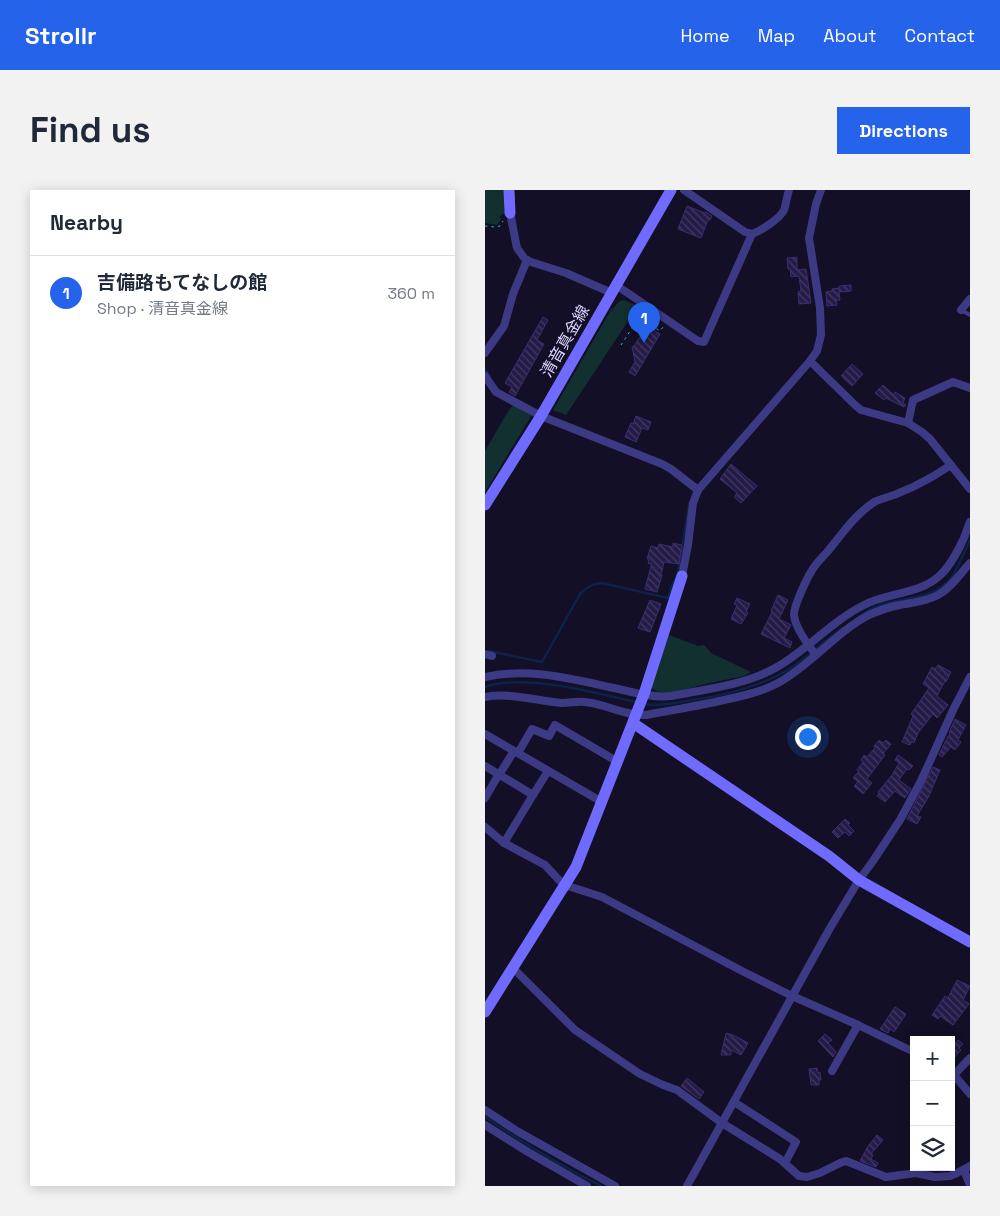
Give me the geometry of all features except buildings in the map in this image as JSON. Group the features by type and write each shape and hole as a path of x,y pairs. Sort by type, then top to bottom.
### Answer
{"street":[{"path":"509,190 510,213 517,248 527,260 614,289 646,306 698,341 704,342 751,234"},
{"name":"清音真金線","path":"485,506 541,416 671,190"},
{"path":"685,190 745,232 751,234 763,228 783,212 789,190"},
{"path":"485,1012 575,867 602,802 639,708 682,576 693,503 698,490 817,351 821,335 820,308 809,238 821,190"},
{"path":"485,353 504,326 513,294 527,260"},
{"path":"961,310 970,299"},
{"path":"810,361 861,410 908,423 922,432 930,439 970,488"},
{"path":"485,376 497,392 541,416 662,464 698,490"},
{"path":"908,423 913,400 953,382 970,388"},
{"path":"812,650 794,616 796,604 811,572 844,531 869,505 919,485 951,465"},
{"path":"639,708 645,715 700,705 768,688 787,677 851,612 876,599 931,583 945,570 963,539 970,522"},
{"path":"485,697 505,695 564,703 585,702 639,708 661,697 744,681 763,674 812,650 869,616 890,607 918,602 937,596 952,584 970,563"},
{"path":"485,678 509,674 538,674 571,678 639,708 859,880 970,942"},
{"path":"687,1186 830,928 859,880 900,820 921,781 970,677"},
{"path":"485,798 499,774 532,729 549,736 555,725 618,762"},
{"path":"485,734 602,802"},
{"path":"485,766 533,795"},
{"path":"505,841 548,771"},
{"path":"485,827 545,865 565,884 608,900 792,996 910,1050"},
{"path":"513,968 575,1030 640,1074 677,1090 722,1123 780,1159 799,1176 807,1177 821,1174 846,1161 886,1177 916,1173 935,1177 949,1176 967,1168 970,1186"},
{"path":"832,1071 858,1025"},
{"path":"955,1073 970,1058"},
{"path":"955,1077 970,1094"},
{"path":"734,1102 795,1142 785,1163"},
{"path":"485,1110 517,1131 615,1186"},
{"path":"485,1125 587,1186"}],"lane":[{"path":"961,310 970,315"}],"path":[{"path":"485,226 500,226 504,218 510,213"},
{"path":"621,346 646,306"},
{"path":"639,317 660,331 668,321"}],"green space":[{"path":"485,190 504,190 504,213 499,217 501,219 497,225 485,223"},
{"path":"624,300 640,307 634,312 566,415 553,410 611,310 620,301"},
{"path":"513,405 532,415 485,492 485,451"},
{"path":"669,635 698,646 704,645 711,653 751,672 744,676 682,691 668,693 656,691 651,687"}],"waterway":[{"path":"514,213 516,225"},
{"path":"485,369 490,376"},
{"path":"489,651 542,662 580,594 595,584 602,583 668,598 678,573 689,504"},
{"path":"856,619 880,605 918,597 944,585 951,578 970,540"},
{"path":"644,704 662,705 706,698 754,686 788,670 843,628"},
{"path":"485,687 501,683 539,683 636,702"},
{"path":"485,1117 513,1136 601,1186"}],"place":[{"name":"吉備路もてなしの館","path":"644,343"}]}
